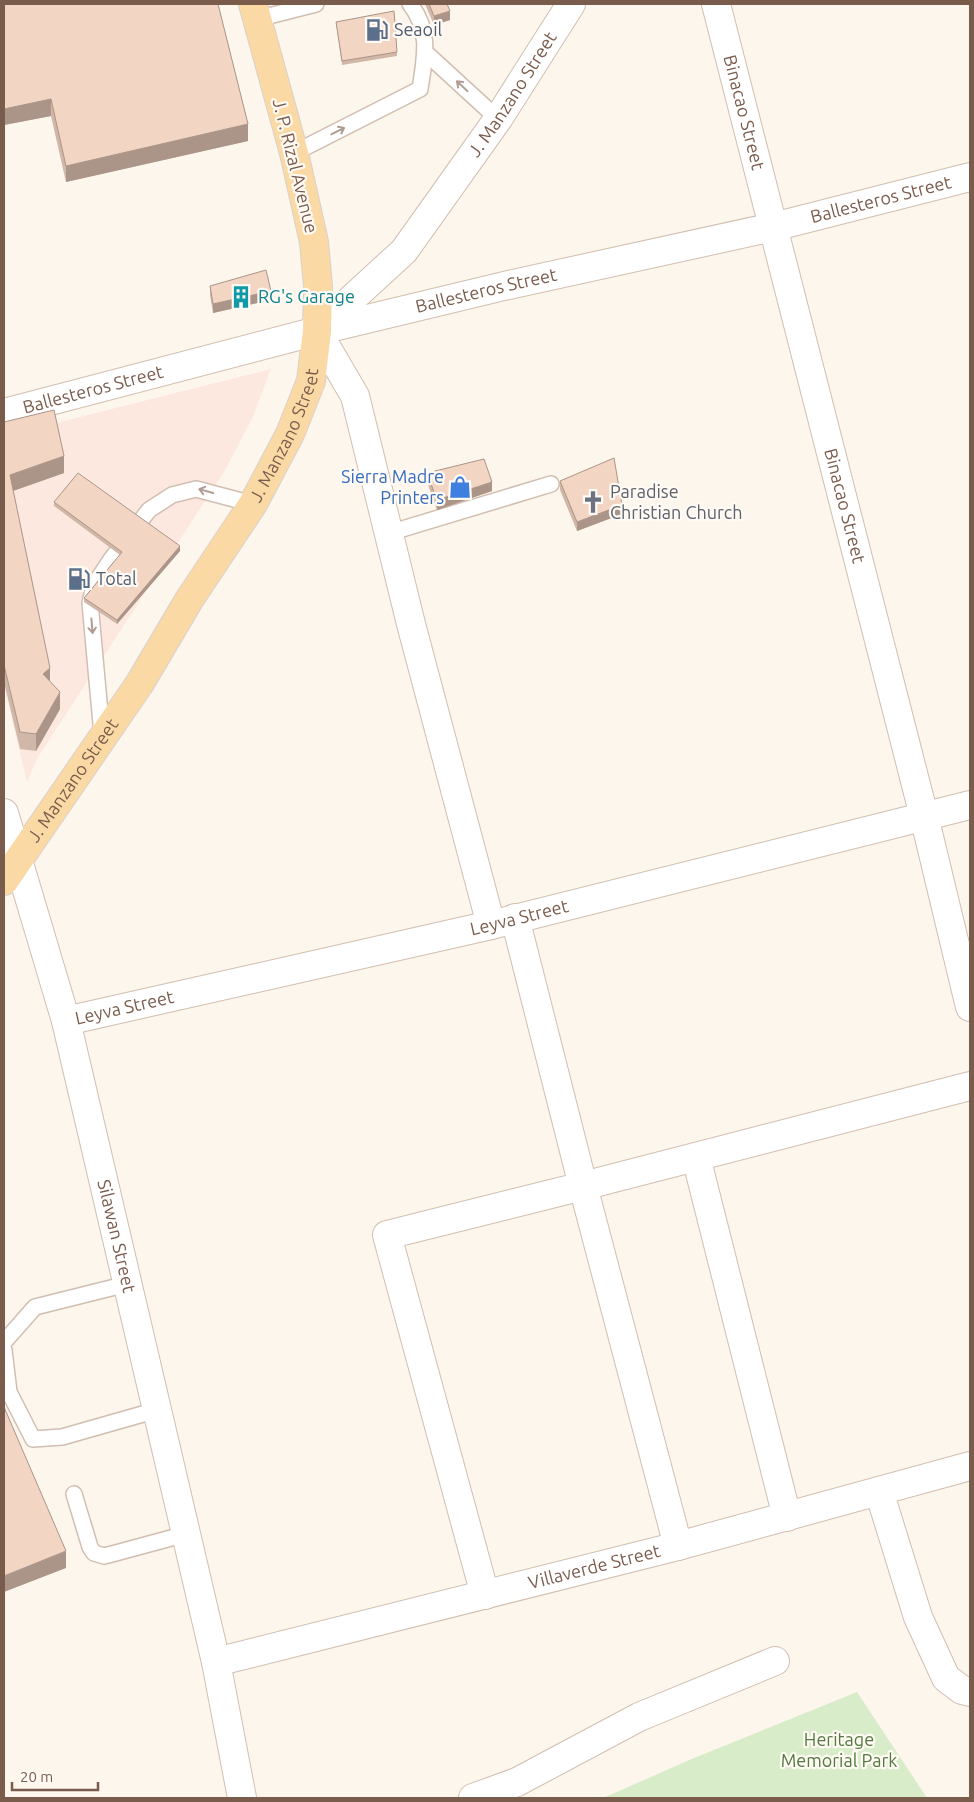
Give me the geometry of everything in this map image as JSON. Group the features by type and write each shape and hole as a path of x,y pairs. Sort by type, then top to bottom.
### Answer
{"main road":[{"name":"J. P. Rizal Avenue","path":"255,12 294,153 314,242 318,286 317,331"},
{"name":"J. Manzano Street","path":"10,871 140,683 189,600 253,504 290,434 311,381 317,331"}],"street":[{"name":"J. Manzano Street","path":"317,331 404,251 498,119 571,4"},
{"name":"Binacao Street","path":"716,4 924,816 970,1008"},
{"name":"Ballesteros Street","path":"4,413 317,331 504,286 773,227 970,177"},
{"path":"317,331 355,396 388,533 583,1186 678,1546"},
{"name":"Leyva Street","path":"66,1022 503,922 970,805"},
{"name":"Silawan Street","path":"4,813 10,871 66,1022 216,1662 242,1798"},
{"path":"485,1595 387,1235 970,1086"},
{"path":"696,1157 787,1517"},
{"name":"Villaverde Street","path":"216,1662 678,1546 970,1466"},
{"path":"879,1491 918,1618 946,1678 962,1690 970,1692"},
{"path":"473,1798 517,1782 639,1717 776,1661"}],"lane":[{"path":"255,12 316,4"},
{"path":"294,153 420,89 426,53 423,26 410,4"},
{"path":"426,53 498,119"},
{"path":"388,533 552,484"},
{"path":"102,738 90,603 94,585 149,510 172,495 196,489 253,504"},
{"path":"4,1342 36,1307 127,1284"},
{"path":"4,1350 9,1392 33,1439 62,1438 157,1410"},
{"path":"74,1494 90,1547 94,1553 104,1556 186,1534"}],"shaded area":[{"name":"Total","path":"271,369 252,419 224,472 38,757 27,782 4,686 4,436"}],"green space":[{"name":"Heritage Memorial Park","path":"857,1692 927,1798 603,1798 694,1758"}],"building":[{"path":"4,4 218,4 248,124 66,166 51,99 4,109"},
{"path":"429,4 447,4 450,11 434,16"},
{"path":"394,11 397,52 342,61 336,22"},
{"path":"266,270 271,291 213,304 210,286"},
{"path":"54,410 64,456 10,475 50,668 43,674 60,692 36,734 20,732 4,665 4,422"},
{"name":"Paradise Christian Church","path":"614,458 622,505 577,522 560,481"},
{"name":"Sierra Madre Printers","path":"484,459 492,482 437,500 427,473"},
{"path":"78,473 180,546 117,620 84,598 122,552 54,502"},
{"path":"4,1407 66,1551 4,1576"}],"place":[{"name":"Seaoil","path":"377,30"},
{"name":"RG's Garage","path":"241,297"},
{"name":"Sierra Madre Printers","path":"460,487"},
{"name":"Paradise Christian Church","path":"593,502"},
{"name":"Total","path":"79,579"}]}
